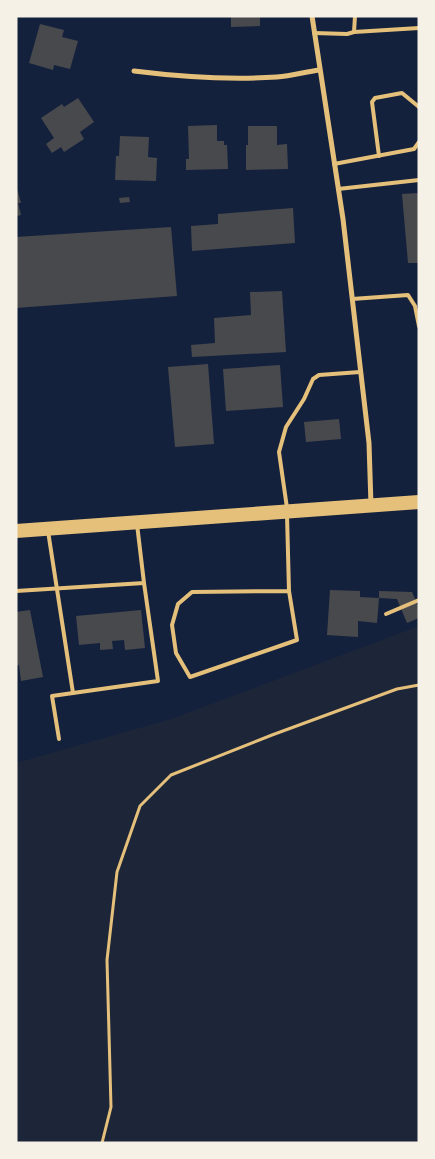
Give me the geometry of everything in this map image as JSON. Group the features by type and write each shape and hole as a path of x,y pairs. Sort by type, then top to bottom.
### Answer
{"highway":[{"path":"16,531 419,502"}],"street":[{"path":"312,16 343,219 369,443 370,506"},
{"path":"134,71 182,77 231,78 279,76 319,70"}],"lane":[{"path":"354,32 355,16"},
{"path":"314,33 347,34 419,28"},
{"path":"380,156 372,102 375,98 402,93 419,107"},
{"path":"334,164 414,150 419,142"},
{"path":"338,190 419,180"},
{"path":"352,299 408,295 415,306 419,326"},
{"path":"289,592 192,592 178,604 172,625 176,653 190,677 297,640 289,592 287,512 279,452 286,427 304,399 313,379 319,375 360,372"},
{"path":"59,739 52,696 158,681 136,522"},
{"path":"48,529 73,692"},
{"path":"16,591 144,583"},
{"path":"386,614 419,600"}],"path":[{"path":"102,1143 111,1107 107,960 116,872 140,806 171,775 397,689 419,685"}],"shaded area":[{"path":"419,626 419,1143 16,1143 16,763 171,719"}],"building":[{"path":"231,16 260,16 260,26 231,27"},
{"path":"40,24 64,30 62,37 78,41 70,69 54,65 53,70 29,63"},
{"path":"78,98 94,122 80,132 84,139 64,152 61,147 52,153 46,144 54,138 41,118 62,104 64,107"},
{"path":"217,125 217,141 224,141 224,145 227,145 228,169 186,170 186,159 189,159 188,126"},
{"path":"248,126 277,126 277,145 287,144 288,169 246,170"},
{"path":"120,136 149,137 148,157 157,158 156,181 115,180 116,156 119,156"},
{"path":"16,185 21,203 18,203 21,215 16,216"},
{"path":"419,193 419,263 408,263 402,194"},
{"path":"129,197 130,202 120,203 119,198"},
{"path":"293,208 295,243 192,251 191,226 218,224 218,214"},
{"path":"171,227 177,296 16,308 16,237"},
{"path":"282,291 286,352 192,357 191,345 215,343 214,318 251,315 250,292"},
{"path":"208,364 214,444 175,447 168,367"},
{"path":"280,365 283,407 226,411 223,369"},
{"path":"339,419 341,439 306,442 304,422"},
{"path":"330,590 360,591 360,597 379,598 377,623 358,621 358,637 327,635"},
{"path":"379,591 412,592 419,608 419,618 407,623 397,599 379,598"},
{"path":"30,610 43,677 21,681 19,665 16,666 16,612"},
{"path":"141,610 145,648 125,650 124,640 112,641 113,649 100,650 100,643 79,645 76,616"}]}
